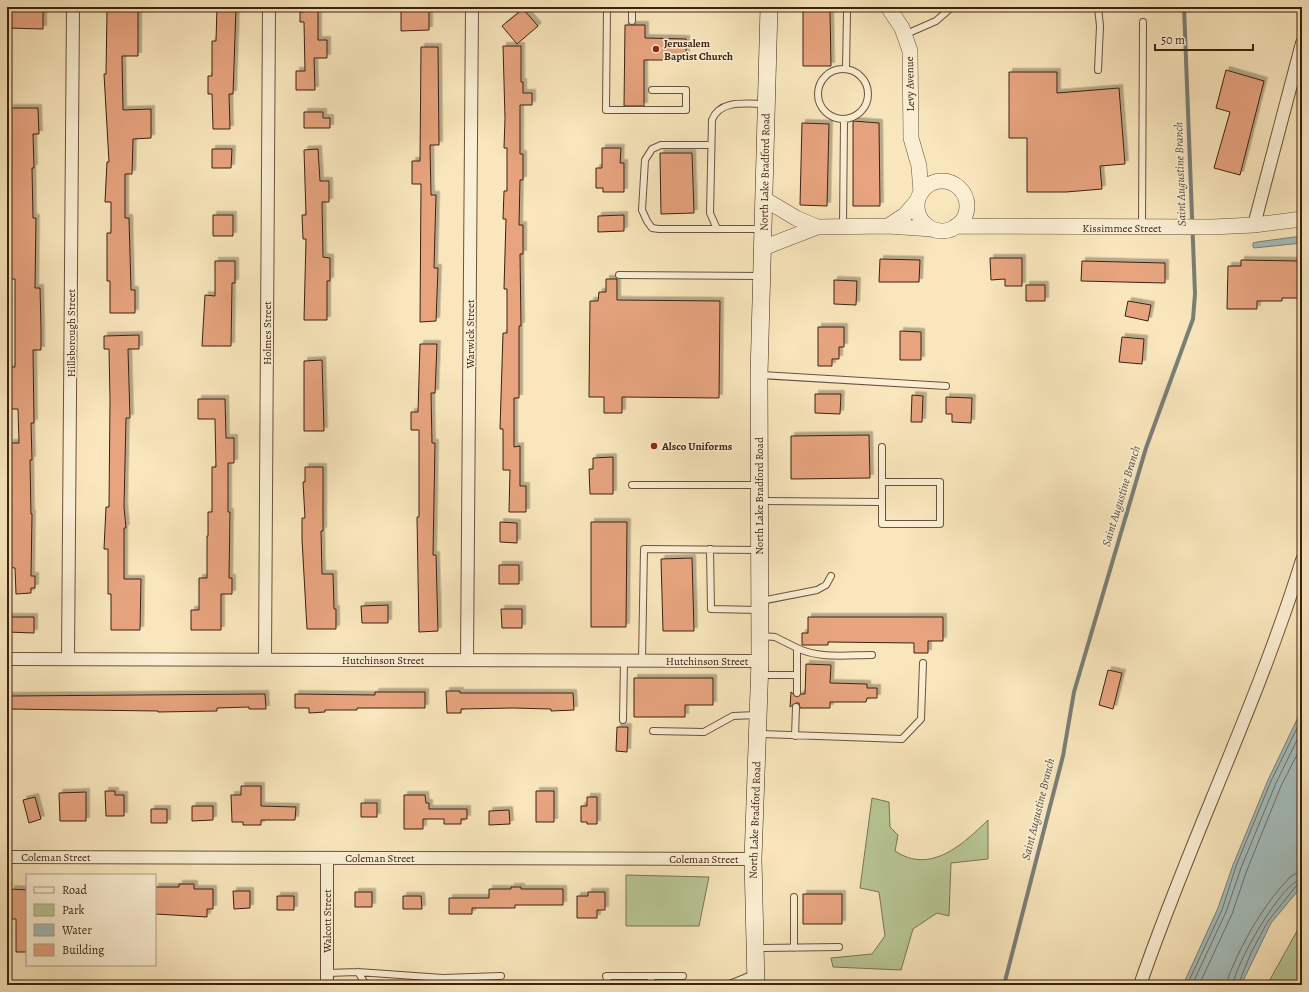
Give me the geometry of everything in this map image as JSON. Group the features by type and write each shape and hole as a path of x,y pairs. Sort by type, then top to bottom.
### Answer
{"main road":[{"name":"North Lake Bradford Road","path":"756,979 753,860 760,668 759,375 769,7"}],"street":[{"name":"Hillsborough Street","path":"68,660 73,7"},
{"name":"Holmes Street","path":"265,660 269,7"},
{"name":"Warwick Street","path":"467,660 472,7"},
{"name":"Levy Avenue","path":"888,7 902,28 910,51 911,138 919,166 919,197"},
{"path":"1254,225 1302,43"},
{"path":"764,199 796,218 818,226 888,226 932,229 940,231 949,230 956,226 965,216 966,203 964,194 951,183 932,177 919,166"},
{"path":"888,226 904,215 926,187 934,182 942,181"},
{"path":"919,197 917,209 919,218 925,225 932,229"},
{"path":"966,203 979,218 990,227"},
{"name":"Kissimmee Street","path":"956,226 1174,228 1254,225 1302,219"},
{"path":"763,248 818,226"},
{"path":"1140,985 1179,878 1267,661 1302,560"},
{"name":"Hutchinson Street","path":"7,659 624,660 760,668"},
{"name":"Coleman Street","path":"7,857 753,860"},
{"name":"Walcott Street","path":"327,858 327,979"}],"lane":[{"path":"607,7 606,110 686,110 686,90 652,90"},
{"path":"632,7 632,21"},
{"path":"904,35 936,21 952,7"},
{"path":"1098,7 1100,26 1098,70"},
{"path":"846,70 847,13"},
{"path":"1142,228 1143,22"},
{"path":"846,70 854,72 860,76 866,87 868,99 859,113 844,119 836,118 823,108 818,93 822,82 830,73 846,70"},
{"path":"718,229 710,213 712,120 715,112 726,105 766,104"},
{"path":"843,226 844,119"},
{"path":"711,145 662,145 652,149 645,160 642,210 647,221 652,228 764,229"},
{"path":"619,275 762,276"},
{"path":"759,375 946,386"},
{"path":"882,447 882,482 882,524 940,524 940,482 882,482"},
{"path":"632,486 882,502"},
{"path":"642,661 644,549 759,550"},
{"path":"710,550 711,609 760,606 817,590 826,585 831,576"},
{"path":"760,636 775,637 810,653 872,655"},
{"path":"797,648 797,693"},
{"path":"623,720 624,660"},
{"path":"758,734 902,739 921,719 923,662"},
{"path":"760,668 797,675"},
{"path":"796,707 796,736"},
{"path":"653,731 704,732 733,716 758,715"},
{"path":"794,897 794,948"},
{"path":"755,948 839,947"},
{"path":"358,972 366,985"},
{"path":"327,979 358,972 443,978 502,976"},
{"path":"609,985 606,976 683,976"},
{"path":"650,985 651,976"},
{"path":"442,985 443,978"},
{"path":"727,985 756,979"}],"green space":[{"path":"872,798 889,802 890,827 898,835 895,851 908,858 921,860 946,854 957,847 988,820 988,859 951,863 949,916 937,913 913,929 901,970 833,967 831,958 872,954 885,936 879,892 860,888"},
{"path":"626,875 709,877 699,926 626,926"},
{"path":"1302,922 1302,985 1267,985"}],"water":[{"path":"1302,236 1302,243 1253,247 1253,243 1257,242"},
{"path":"1302,709 1302,886 1271,923 1241,985 1183,985 1218,908 1233,865 1268,780"}],"building":[{"path":"217,7 236,7 233,94 229,94 230,129 213,129 212,94 208,94 208,76 212,76 212,41 216,41"},
{"path":"304,7 318,7 318,40 327,40 327,58 314,58 315,90 296,90 296,71 305,71 304,22 300,22 300,12 304,12"},
{"path":"523,9 538,26 517,44 502,26"},
{"path":"429,10 429,30 401,31 401,11"},
{"path":"803,10 830,10 831,66 803,66"},
{"path":"7,11 43,11 43,29 7,28"},
{"path":"107,11 138,11 138,56 122,56 123,110 151,109 151,138 133,139 132,174 125,174 125,218 129,218 131,290 135,290 135,313 110,313 110,281 107,281 107,233 111,233 111,202 105,202 107,162 109,162 104,74 106,74"},
{"path":"625,25 645,25 645,38 686,39 686,60 644,60 644,106 624,106"},
{"path":"503,46 521,46 521,82 523,82 523,93 532,93 532,105 520,105 520,154 523,154 523,180 520,180 519,225 523,225 523,254 520,254 521,326 519,326 519,398 514,398 514,447 520,446 520,486 526,486 526,512 509,512 510,470 503,470 503,429 500,429 503,333 507,333 507,289 504,289 506,219 503,219 504,191 507,191 507,148 504,148 505,118"},
{"path":"421,47 438,47 439,145 430,145 431,195 436,195 434,268 438,268 436,321 420,322 421,184 412,184 412,161 420,161"},
{"path":"1226,70 1264,81 1240,175 1214,168 1230,112 1216,108"},
{"path":"1009,72 1057,72 1057,93 1119,88 1125,164 1100,166 1102,189 1066,192 1027,192 1027,138 1009,138"},
{"path":"10,108 38,108 39,134 33,134 34,168 32,168 33,218 36,218 35,288 40,288 41,328 41,350 33,350 34,423 31,423 32,460 30,460 32,514 31,576 35,576 35,588 31,588 31,593 16,594 15,568 7,567 8,552 10,552 10,443 19,443 18,409 7,409 7,397 11,397 11,367 15,367 15,279 7,279 7,256 9,256 7,151 10,151"},
{"path":"304,112 323,112 323,118 330,118 330,128 304,128"},
{"path":"853,121 879,123 880,206 853,206"},
{"path":"802,123 829,124 827,206 800,205"},
{"path":"602,148 621,148 620,163 624,163 624,192 603,192 603,188 596,188 596,168 602,168"},
{"path":"212,149 232,149 231,168 212,168"},
{"path":"318,149 320,181 329,181 329,202 322,202 323,257 330,258 330,281 327,281 327,320 304,320 306,239 303,239 302,215 306,215 304,150"},
{"path":"660,153 692,153 694,213 661,214"},
{"path":"213,215 233,215 233,236 213,236"},
{"path":"624,215 624,231 598,232 598,216"},
{"path":"990,258 1022,258 1022,286 1005,286 1005,279 991,280"},
{"path":"880,259 920,260 919,282 879,282"},
{"path":"1241,260 1299,261 1298,298 1282,298 1282,301 1257,301 1257,309 1227,309 1228,266 1241,266"},
{"path":"215,261 235,261 235,283 232,283 231,346 202,346 205,295 215,296"},
{"path":"1082,261 1165,263 1165,283 1081,281"},
{"path":"606,279 617,279 617,300 720,301 719,398 622,397 622,413 604,413 604,397 589,397 590,301 598,301 599,292 606,292"},
{"path":"834,280 857,281 856,305 834,304"},
{"path":"1026,285 1045,285 1045,301 1026,301"},
{"path":"1128,301 1151,305 1148,321 1125,316"},
{"path":"818,327 844,327 844,347 839,347 839,359 832,359 832,366 818,366"},
{"path":"900,331 921,332 921,360 900,360"},
{"path":"139,335 139,349 128,349 130,418 126,418 124,507 126,528 124,528 124,579 141,579 140,630 111,630 111,594 108,594 108,549 104,549 106,507 109,507 110,400 109,349 104,349 104,336"},
{"path":"1122,337 1144,339 1142,364 1119,362"},
{"path":"420,344 437,344 435,393 431,393 432,443 435,443 433,555 436,555 438,631 419,632 417,517 419,517 419,430 411,430 411,412 418,412"},
{"path":"322,360 324,431 304,431 304,361"},
{"path":"815,394 841,394 840,414 815,413"},
{"path":"912,395 923,396 922,422 911,422"},
{"path":"946,397 972,398 971,423 952,422 952,414 946,414"},
{"path":"198,399 225,399 226,438 234,438 234,463 228,463 228,512 230,512 229,578 232,578 232,594 221,594 221,630 191,630 191,610 199,610 199,578 207,578 208,512 212,512 212,467 216,467 215,419 198,419"},
{"path":"869,435 870,478 791,479 791,436"},
{"path":"613,457 613,494 590,494 589,469 593,469 593,458"},
{"path":"305,467 323,467 323,531 321,531 322,574 333,574 336,629 307,629 302,539 302,518 305,518 303,482 305,482"},
{"path":"500,522 517,523 517,543 500,542"},
{"path":"591,522 627,522 626,627 591,627"},
{"path":"692,558 694,631 663,631 661,559"},
{"path":"499,565 519,565 519,584 499,584"},
{"path":"388,605 388,623 362,623 361,606"},
{"path":"501,609 522,609 522,628 502,628"},
{"path":"7,617 34,617 34,633 7,632"},
{"path":"808,617 943,617 943,641 928,641 928,653 914,653 914,643 828,642 828,645 802,645 802,633 808,633"},
{"path":"806,664 831,665 830,683 867,684 867,688 877,688 877,698 867,698 866,702 830,702 830,708 800,708 799,703 796,703 790,707 791,692 797,697 801,694 805,694"},
{"path":"1108,670 1122,673 1113,709 1099,705"},
{"path":"634,678 713,678 713,705 685,705 685,717 634,717"},
{"path":"446,691 460,691 460,693 573,693 574,710 551,711 551,709 513,708 461,709 461,713 447,713"},
{"path":"375,692 425,692 425,708 357,708 357,710 325,710 325,712 309,713 309,708 295,708 295,694 375,695"},
{"path":"265,694 266,709 249,709 249,707 217,708 217,711 158,712 9,709 9,696"},
{"path":"617,727 628,727 627,752 616,751"},
{"path":"241,786 261,786 261,806 296,807 295,820 261,820 261,825 243,825 243,822 232,822 231,795 241,795"},
{"path":"105,791 115,791 115,795 124,795 124,816 106,816"},
{"path":"536,791 554,791 554,822 536,822"},
{"path":"86,792 86,821 60,821 59,793"},
{"path":"404,795 425,795 426,803 429,803 429,809 467,809 467,819 461,819 461,824 444,824 444,819 423,819 423,829 404,829"},
{"path":"35,797 41,819 29,823 23,800"},
{"path":"587,797 597,797 597,824 587,824 587,822 581,822 581,806 587,806"},
{"path":"361,803 377,803 377,817 361,817"},
{"path":"192,806 213,806 213,820 192,821"},
{"path":"151,809 167,809 167,823 151,823"},
{"path":"509,810 510,824 489,825 489,811"},
{"path":"179,884 194,884 194,889 213,889 213,909 207,909 207,917 156,914 156,887 179,887"},
{"path":"511,887 521,887 521,889 563,889 563,905 515,905 515,908 472,908 472,914 449,914 449,898 489,898 489,889 511,889"},
{"path":"11,889 26,890 26,952 16,952 16,919 11,919"},
{"path":"233,891 250,891 250,908 234,909"},
{"path":"355,892 372,892 372,907 355,907"},
{"path":"588,892 605,892 605,910 597,910 597,918 577,918 577,896 588,896"},
{"path":"803,894 842,894 842,924 803,924"},
{"path":"277,896 294,896 294,910 277,910"},
{"path":"403,896 421,896 422,909 403,909"}],"waterway":[{"name":"Saint Augustine Branch","path":"1004,985 1063,756 1074,692 1146,448 1193,319 1195,294 1184,7"}],"place":[{"name":"Jerusalem Baptist Church","path":"656,49"},
{"name":"Alsco Uniforms","path":"654,446"}]}
